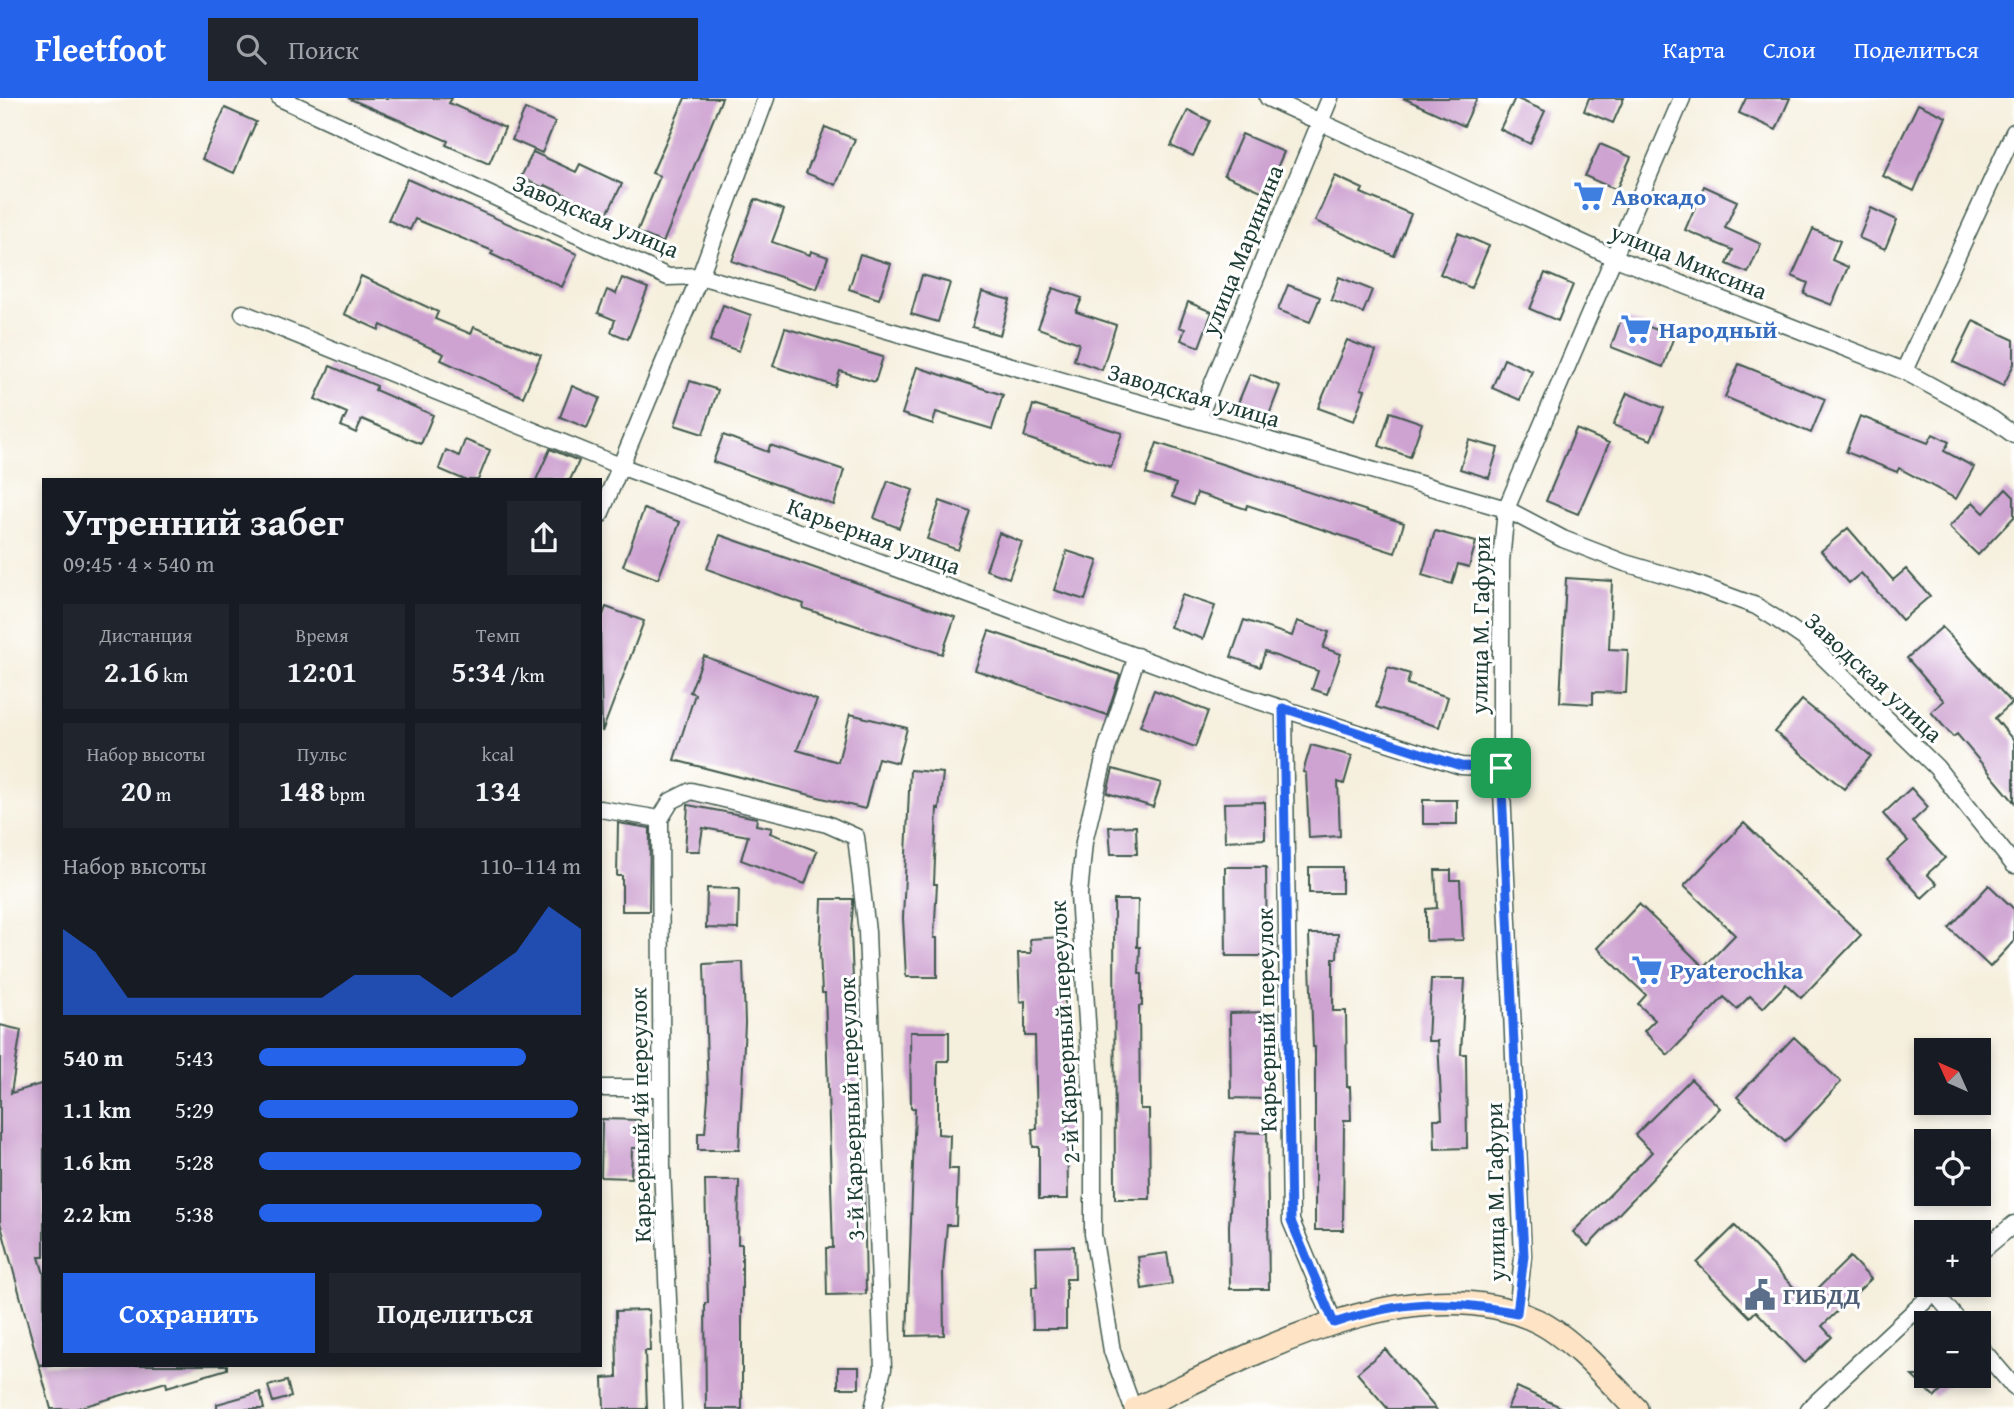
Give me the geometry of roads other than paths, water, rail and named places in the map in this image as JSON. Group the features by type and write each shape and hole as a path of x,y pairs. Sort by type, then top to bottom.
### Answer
{"main road":[{"path":"1135,1409 1334,1323 1369,1311 1420,1303 1461,1303 1517,1313 1538,1321 1559,1335 1636,1409"}],"street":[{"name":"Заводская улица","path":"280,98 668,277 700,276 1506,509 1563,539 1625,563 1690,582 1756,606 1804,639 1936,767 2014,864"},
{"path":"602,510 700,276 766,98"},
{"name":"улица Миксина","path":"1268,98 1613,257 1904,370 1972,407 2014,435"},
{"name":"улица Маринина","path":"1198,419 1330,98"},
{"name":"улица М. Гафури","path":"1517,1313 1524,1256 1501,768 1501,562 1506,509 1682,98"},
{"path":"1904,370 2014,132"},
{"name":"Карьерная улица","path":"243,313 620,466 1137,656 1283,708 1461,766 1501,768"},
{"name":"2-й Карьерный переулок","path":"1135,1409 1112,1351 1093,1234 1094,1116 1079,895 1084,842 1107,747 1137,656"},
{"name":"Карьерный переулок","path":"1283,708 1291,1221 1334,1323"},
{"name":"3-й Карьерный переулок","path":"660,819 671,801 691,791 827,824 856,838 867,932 883,1369 873,1409"},
{"path":"602,809 660,819"},
{"name":"Карьерный 4й переулок","path":"660,819 661,1088 673,1409"},
{"path":"602,1088 661,1088"},
{"path":"1991,1243 2014,1224"},
{"path":"1809,1409 1928,1297"},
{"path":"1991,1360 2014,1387"}],"place":[{"name":"Авокадо","path":"1589,196"},
{"name":"Народный","path":"1636,329"},
{"name":"Pyaterochka","path":"1647,970"},
{"name":"ГИБДД","path":"1760,1295"}]}
